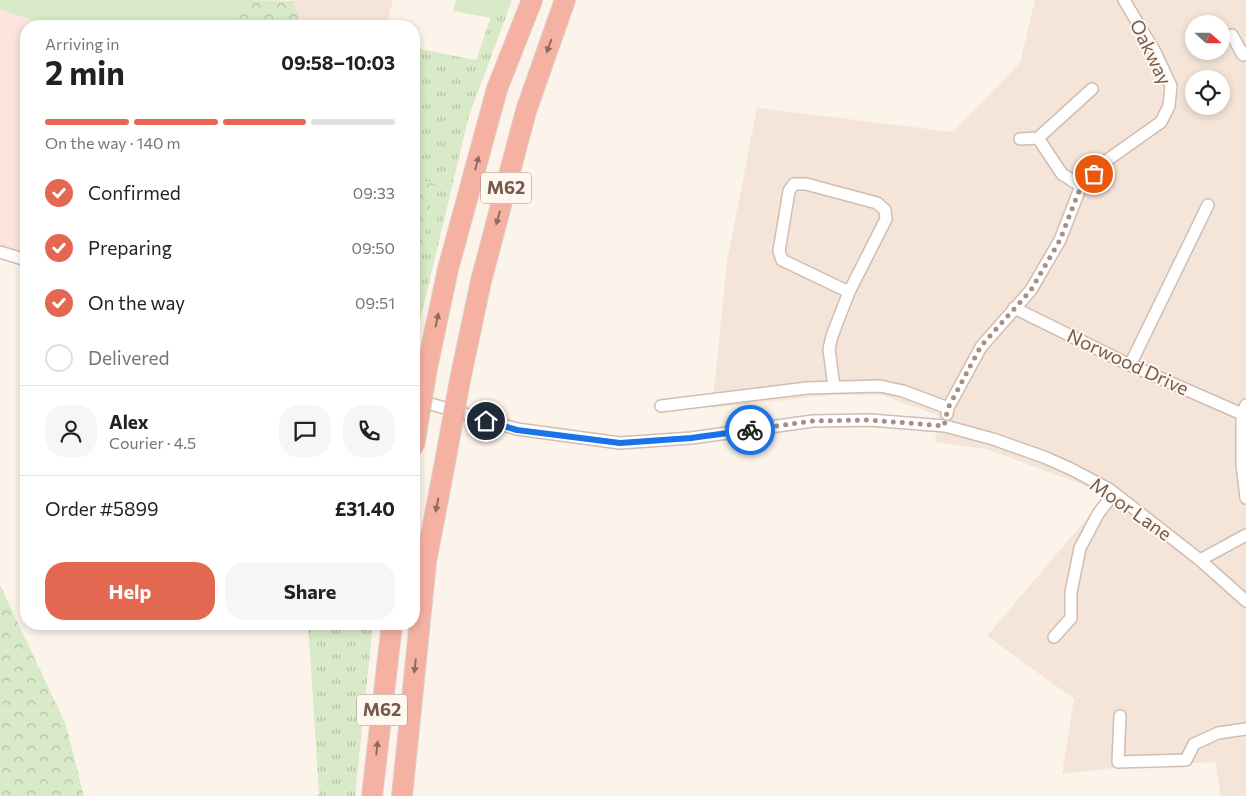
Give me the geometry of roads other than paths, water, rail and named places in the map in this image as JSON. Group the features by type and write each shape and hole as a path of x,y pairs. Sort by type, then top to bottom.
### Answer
{"highway":[{"name":"M62","path":"420,410 448,269 497,89 532,0"},
{"name":"M62","path":"420,620 426,562 460,380 481,281 526,111 566,0"},
{"name":"M62","path":"372,796 391,630"},
{"name":"M62","path":"402,796 419,630"}],"street":[{"name":"Oakway","path":"1081,186 1106,161 1161,122 1169,106 1171,86 1155,52 1124,0"},
{"path":"1232,35 1243,55 1246,53"},
{"path":"1020,139 1038,138 1092,89"},
{"path":"944,426 948,408 981,346 1031,290 1060,240 1081,186 1062,174 1038,138"},
{"path":"834,387 829,349 832,336 849,292 886,219 885,210 876,203 806,184 794,184 789,191 779,251 782,260 849,292"},
{"path":"1130,365 1208,205"},
{"path":"0,252 20,258"},
{"name":"Norwood Drive","path":"1014,308 1130,365 1244,410"},
{"path":"661,406 807,388 880,386 903,391 948,408"},
{"name":"Moor Lane","path":"420,402 517,430 620,443 691,438 812,421 870,420 944,426 993,439 1044,457 1109,489 1200,560 1246,601"},
{"path":"1244,410 1242,464 1246,498"},
{"path":"1054,637 1071,618 1071,592 1080,548 1098,514 1114,493"},
{"path":"1200,560 1246,535"},
{"path":"1120,716 1118,762 1186,760 1194,744 1218,733 1246,729"}]}
